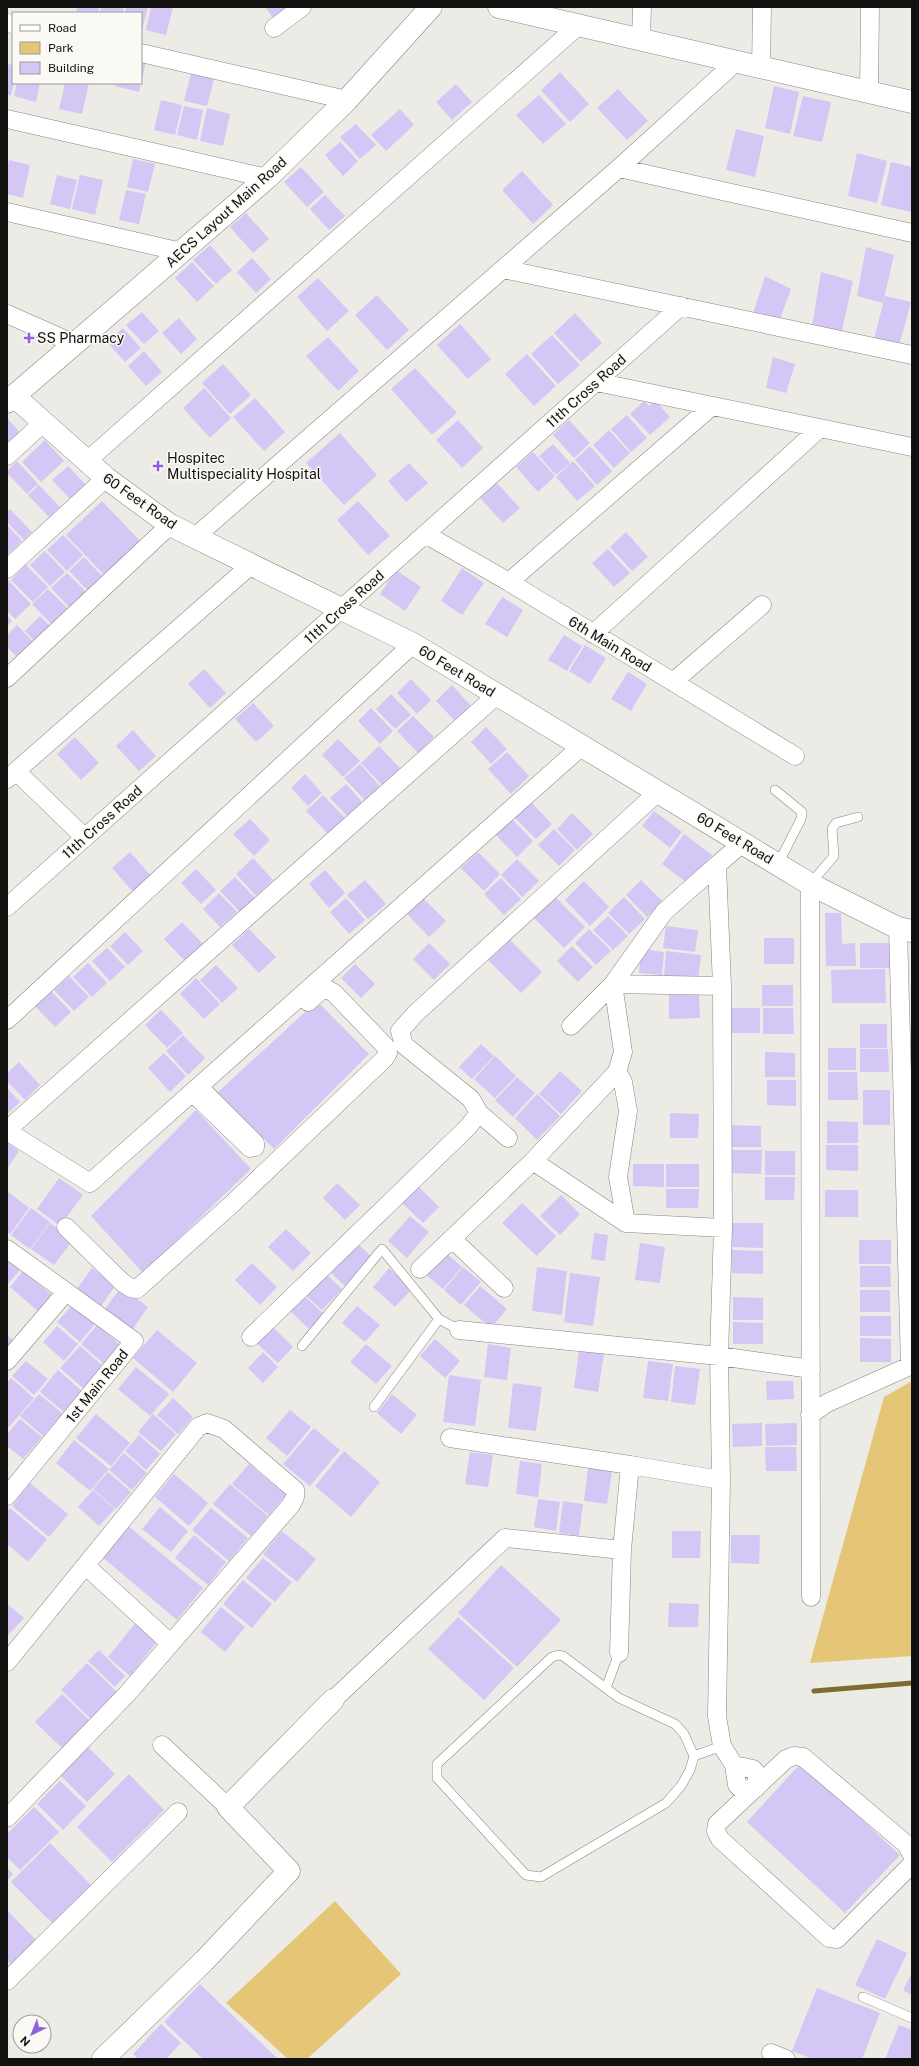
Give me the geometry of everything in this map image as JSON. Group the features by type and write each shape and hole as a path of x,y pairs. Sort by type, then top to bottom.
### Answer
{"street":[{"path":"274,28 302,7"},
{"name":"AECS Layout Main Road","path":"10,399 267,178 347,100 430,7"},
{"path":"500,7 912,102"},
{"path":"641,39 642,7"},
{"path":"761,67 762,7"},
{"path":"869,92 870,7"},
{"path":"87,461 579,25"},
{"path":"142,53 347,100"},
{"path":"195,537 619,168 737,61"},
{"path":"7,119 267,178"},
{"path":"619,168 912,232"},
{"path":"7,212 182,252"},
{"path":"503,269 912,355"},
{"name":"11th Cross Road","path":"7,907 681,306"},
{"path":"7,314 75,344"},
{"path":"596,382 912,448"},
{"name":"60 Feet Road","path":"10,399 44,422 106,478 170,525 413,644 658,792 744,842 810,884 905,929"},
{"path":"509,582 712,406"},
{"path":"7,456 44,422"},
{"path":"593,634 820,428"},
{"path":"7,569 106,478"},
{"path":"7,678 170,525"},
{"name":"6th Main Road","path":"425,534 509,582 795,756"},
{"path":"85,838 11,775 251,565"},
{"path":"673,682 762,605"},
{"path":"7,1020 413,644"},
{"path":"66,1227 123,1283 131,1288 137,1289 275,1163 384,1059 388,1053 386,1047 334,993 327,990 320,991 202,1095 90,1183 7,1131 497,695"},
{"path":"202,1095 582,746"},
{"path":"508,1138 479,1113 471,1100 404,1045 400,1031 415,1014 658,792"},
{"path":"571,1026 613,984 664,912 744,842"},
{"path":"717,865 722,986 723,1228 719,1356 721,1480 716,1716 722,1746 734,1765 753,1769 757,1774 756,1788"},
{"path":"810,884 811,1597"},
{"path":"810,1415 827,1403 911,1365 905,929"},
{"path":"613,984 722,986"},
{"path":"420,1269 533,1162 617,1072 623,1052 613,984"},
{"path":"617,1072 623,1082 628,1111 618,1177 626,1223"},
{"path":"202,1095 275,1163"},
{"path":"251,1337 468,1126 479,1113"},
{"path":"533,1162 626,1223 723,1228"},
{"path":"452,1239 504,1288"},
{"path":"7,1249 66,1292 7,1360"},
{"name":"1st Main Road","path":"7,1496 134,1341 66,1292"},
{"path":"459,1330 719,1356 811,1369"},
{"path":"7,1662 198,1427 207,1423 224,1429 295,1490 295,1497 291,1505 127,1694 7,1818"},
{"path":"450,1438 721,1480"},
{"path":"619,1653 622,1550 630,1465"},
{"path":"228,1807 333,1700 505,1538 622,1550"},
{"path":"86,1566 170,1643"},
{"path":"103,2059 204,1961 289,1871 228,1807 162,1745"},
{"path":"912,1855 906,1844 803,1757 794,1756 786,1759 717,1824 716,1831 720,1839 829,1938 836,1939 842,1935 912,1864"},
{"path":"7,1981 178,1812"}],"lane":[{"path":"775,790 802,812 801,819 778,864"},
{"path":"810,884 834,856 832,829 836,823 858,818"},
{"path":"302,1346 382,1249 439,1319 459,1330"},
{"path":"374,1407 439,1319"},
{"path":"606,1688 619,1653"},
{"path":"563,1656 606,1688 619,1698 675,1724 684,1734 694,1756 690,1770 682,1786 666,1803 541,1877 526,1875 436,1778 437,1764 552,1657 563,1656"},
{"path":"694,1756 722,1746"},
{"path":"863,1997 912,2018"}],"green space":[{"path":"912,1381 912,1656 810,1663 884,1397"},
{"path":"335,1901 401,1974 307,2059 288,2059 226,2003"}],"building":[{"path":"77,7 99,7 98,12 76,12"},
{"path":"101,7 124,7 122,12 100,12"},
{"path":"126,7 148,7 142,30 142,12 125,12"},
{"path":"151,7 173,7 166,35 146,30"},
{"path":"265,7 290,7 274,19"},
{"path":"142,61 146,62 142,79"},
{"path":"7,64 12,65 12,84 14,84 11,96 7,94"},
{"path":"560,72 589,104 570,122 541,90"},
{"path":"191,74 214,79 207,106 184,101"},
{"path":"17,84 40,84 36,102 14,96"},
{"path":"65,84 89,84 82,114 59,109"},
{"path":"115,84 141,84 139,92 115,86"},
{"path":"456,84 472,102 452,120 436,102"},
{"path":"774,86 799,92 790,134 765,128"},
{"path":"618,89 648,121 627,140 597,108"},
{"path":"539,95 566,124 543,144 516,115"},
{"path":"803,96 831,102 822,142 793,136"},
{"path":"161,100 182,105 175,135 154,130"},
{"path":"184,106 203,110 197,140 177,135"},
{"path":"207,108 230,114 223,146 200,141"},
{"path":"400,109 414,125 386,151 371,135"},
{"path":"356,124 376,145 360,159 340,137"},
{"path":"736,129 764,136 755,177 726,170"},
{"path":"340,142 358,161 343,176 325,155"},
{"path":"857,153 887,161 877,203 848,196"},
{"path":"133,159 155,164 148,192 127,187"},
{"path":"9,160 30,165 23,198 7,194 7,171"},
{"path":"891,162 912,167 911,212 881,205"},
{"path":"301,167 324,192 307,207 284,182"},
{"path":"522,171 553,205 533,224 502,190"},
{"path":"57,175 77,180 70,209 50,204"},
{"path":"80,175 103,180 95,215 72,209"},
{"path":"126,190 146,194 139,224 119,220"},
{"path":"325,195 345,216 329,230 310,209"},
{"path":"246,213 269,239 253,253 230,227"},
{"path":"210,245 232,270 216,284 193,260"},
{"path":"866,247 894,255 883,303 857,296"},
{"path":"252,258 271,279 256,293 237,272"},
{"path":"192,262 214,286 197,302 175,278"},
{"path":"821,272 853,281 841,334 812,326"},
{"path":"765,276 791,289 779,322 752,317"},
{"path":"318,278 349,311 327,331 297,297"},
{"path":"377,295 409,330 387,350 355,315"},
{"path":"885,296 911,302 899,346 874,339"},
{"path":"142,312 159,331 144,344 126,325"},
{"path":"575,313 602,343 581,362 554,333"},
{"path":"179,318 197,339 181,354 162,333"},
{"path":"460,324 491,359 468,379 437,345"},
{"path":"123,328 141,348 125,362 107,342"},
{"path":"552,335 580,365 558,384 531,354"},
{"path":"328,337 359,371 338,391 306,356"},
{"path":"144,351 162,372 146,386 128,366"},
{"path":"527,354 556,386 534,406 505,374"},
{"path":"773,357 795,364 786,393 766,388"},
{"path":"223,364 251,395 230,414 202,383"},
{"path":"415,368 457,413 432,435 391,389"},
{"path":"204,388 231,418 210,438 183,408"},
{"path":"255,398 285,432 264,451 233,417"},
{"path":"655,400 670,417 650,435 630,414 644,401 649,406"},
{"path":"627,415 647,438 631,452 611,429"},
{"path":"7,418 24,437 12,447 7,442"},
{"path":"458,420 483,448 462,468 436,440"},
{"path":"569,420 590,443 574,458 553,435"},
{"path":"609,430 630,453 614,468 593,445"},
{"path":"340,433 377,475 344,505 306,463"},
{"path":"45,440 64,461 41,482 22,462"},
{"path":"553,444 570,463 556,475 539,456"},
{"path":"590,446 612,471 597,485 575,460"},
{"path":"533,452 555,476 538,492 516,467"},
{"path":"17,461 38,484 27,494 7,473 7,471"},
{"path":"573,461 595,486 577,501 556,477"},
{"path":"409,463 428,483 406,502 388,481"},
{"path":"68,466 86,485 70,499 52,480"},
{"path":"497,483 520,508 503,523 480,498"},
{"path":"39,485 60,507 49,517 28,495"},
{"path":"102,501 144,545 108,579 66,535"},
{"path":"358,501 390,536 368,555 337,520"},
{"path":"10,509 32,532 24,540 7,522 7,512"},
{"path":"7,525 22,541 7,555"},
{"path":"626,532 648,557 632,571 610,547"},
{"path":"63,535 83,555 67,571 47,550"},
{"path":"608,549 630,573 614,587 592,563"},
{"path":"45,551 65,572 50,586 30,565"},
{"path":"84,557 105,579 90,593 69,571"},
{"path":"26,565 48,587 33,602 11,580"},
{"path":"462,568 484,583 462,615 441,601"},
{"path":"396,570 421,587 405,611 380,594"},
{"path":"67,573 88,594 72,610 51,588"},
{"path":"7,579 31,604 15,619 7,611"},
{"path":"48,589 70,611 53,626 32,604"},
{"path":"502,597 523,610 507,637 485,624"},
{"path":"7,615 12,621 7,626"},
{"path":"40,616 52,628 36,643 25,631"},
{"path":"17,625 36,645 20,660 7,647 7,635"},
{"path":"564,635 582,646 567,671 548,660"},
{"path":"585,645 606,658 590,684 569,671"},
{"path":"204,669 226,693 210,708 188,684"},
{"path":"628,672 647,684 631,711 611,699"},
{"path":"411,679 431,700 417,714 397,693"},
{"path":"452,685 471,706 455,721 436,701"},
{"path":"391,694 411,715 395,729 376,709"},
{"path":"253,703 274,726 256,742 235,719"},
{"path":"371,708 393,731 380,744 358,721"},
{"path":"413,716 434,737 418,753 397,731"},
{"path":"486,727 507,749 491,764 471,742"},
{"path":"133,730 156,756 139,771 116,746"},
{"path":"75,737 99,763 81,780 57,754"},
{"path":"338,739 360,761 343,777 322,755"},
{"path":"379,746 400,768 382,785 361,763"},
{"path":"507,752 529,776 511,794 488,769"},
{"path":"360,764 380,786 365,800 344,778"},
{"path":"305,774 322,793 308,806 291,788"},
{"path":"346,784 364,804 349,818 330,798"},
{"path":"323,795 345,818 328,834 306,811"},
{"path":"531,802 552,824 536,839 515,818"},
{"path":"654,811 682,832 670,848 642,826"},
{"path":"572,813 593,834 577,850 557,829"},
{"path":"250,819 270,840 254,856 233,834"},
{"path":"512,819 533,841 517,857 496,835"},
{"path":"554,829 575,850 559,866 538,845"},
{"path":"684,834 712,855 690,885 662,864"},
{"path":"130,852 152,877 134,893 112,868"},
{"path":"478,852 500,874 484,891 461,868"},
{"path":"253,858 273,880 256,896 236,874"},
{"path":"517,859 539,881 522,897 501,875"},
{"path":"196,869 216,890 201,904 181,883"},
{"path":"325,870 345,893 329,908 309,884"},
{"path":"235,877 255,898 240,912 220,891"},
{"path":"501,878 521,899 504,915 484,894"},
{"path":"365,880 386,904 368,919 347,895"},
{"path":"641,880 663,902 647,917 626,895"},
{"path":"584,881 609,907 590,926 565,900"},
{"path":"219,893 237,912 220,927 203,909"},
{"path":"555,897 585,927 564,948 534,918"},
{"path":"624,897 645,919 629,934 608,913"},
{"path":"346,898 365,920 349,934 330,912"},
{"path":"423,898 446,921 429,937 407,914"},
{"path":"825,913 841,913 842,944 855,943 856,966 826,966"},
{"path":"608,916 628,936 613,950 593,930"},
{"path":"182,922 204,945 186,962 164,939"},
{"path":"666,926 698,930 695,952 663,948"},
{"path":"249,929 276,957 259,973 232,945"},
{"path":"589,929 611,951 596,965 575,943"},
{"path":"125,932 143,951 128,965 110,946"},
{"path":"508,938 542,972 521,993 487,959"},
{"path":"764,938 794,938 794,964 764,964"},
{"path":"429,943 450,964 434,980 413,959"},
{"path":"860,943 889,943 890,968 860,968"},
{"path":"572,946 593,967 578,982 557,961"},
{"path":"107,948 125,967 110,981 92,961"},
{"path":"641,949 664,952 662,975 639,973"},
{"path":"666,951 701,955 698,980 664,976"},
{"path":"88,963 107,983 92,997 73,977"},
{"path":"355,964 375,984 361,998 341,978"},
{"path":"216,965 238,988 222,1003 200,980"},
{"path":"885,969 886,1003 832,1003 831,970"},
{"path":"69,976 89,997 74,1011 54,990"},
{"path":"196,978 220,1004 204,1019 180,994"},
{"path":"762,985 793,985 793,1006 762,1006"},
{"path":"50,990 71,1012 55,1027 34,1005"},
{"path":"669,995 699,995 700,1018 669,1019"},
{"path":"317,1001 369,1054 274,1149 218,1092"},
{"path":"730,1008 760,1008 760,1033 730,1033"},
{"path":"763,1008 793,1008 794,1034 763,1034"},
{"path":"161,1010 183,1033 167,1048 145,1025"},
{"path":"860,1024 887,1024 887,1048 860,1048"},
{"path":"183,1035 205,1058 188,1075 166,1051"},
{"path":"481,1044 494,1056 472,1079 459,1067"},
{"path":"828,1048 856,1048 856,1070 828,1070"},
{"path":"860,1049 888,1049 889,1072 860,1072"},
{"path":"765,1052 795,1053 795,1077 765,1077"},
{"path":"164,1053 186,1076 170,1092 148,1068"},
{"path":"495,1056 516,1076 495,1098 474,1079"},
{"path":"19,1062 40,1085 25,1100 7,1081 7,1073"},
{"path":"560,1071 582,1091 561,1114 539,1094"},
{"path":"828,1072 857,1072 858,1100 828,1100"},
{"path":"517,1077 535,1093 513,1117 495,1100"},
{"path":"767,1080 796,1080 796,1106 767,1105"},
{"path":"7,1088 20,1102 7,1114"},
{"path":"863,1090 890,1090 890,1125 863,1125"},
{"path":"537,1094 560,1116 537,1140 515,1118"},
{"path":"196,1110 251,1169 143,1273 91,1216"},
{"path":"670,1113 699,1114 698,1138 670,1138"},
{"path":"827,1121 858,1122 858,1143 827,1143"},
{"path":"729,1125 761,1126 761,1147 729,1147"},
{"path":"7,1142 19,1151 7,1169"},
{"path":"826,1145 858,1145 858,1171 826,1170"},
{"path":"729,1150 762,1150 761,1174 729,1173"},
{"path":"765,1151 795,1151 795,1175 765,1175"},
{"path":"633,1164 664,1164 664,1187 633,1186"},
{"path":"666,1164 699,1164 699,1187 666,1187"},
{"path":"765,1177 795,1177 794,1200 765,1200"},
{"path":"59,1178 83,1195 60,1226 37,1209"},
{"path":"337,1183 360,1205 345,1220 323,1198"},
{"path":"416,1184 439,1207 423,1223 399,1200"},
{"path":"666,1189 699,1189 698,1208 666,1208"},
{"path":"825,1190 858,1190 858,1217 825,1217"},
{"path":"7,1191 29,1208 10,1234 7,1232"},
{"path":"561,1195 580,1214 560,1235 540,1216"},
{"path":"522,1203 556,1236 537,1256 502,1223"},
{"path":"31,1208 50,1222 30,1249 11,1235"},
{"path":"410,1216 429,1232 407,1258 388,1241"},
{"path":"50,1223 73,1240 54,1265 31,1249"},
{"path":"732,1223 763,1223 763,1248 732,1247"},
{"path":"286,1229 311,1253 293,1271 268,1247"},
{"path":"594,1233 608,1235 605,1261 591,1259"},
{"path":"859,1240 891,1240 891,1264 859,1264"},
{"path":"355,1241 373,1258 346,1287 328,1270"},
{"path":"640,1243 665,1247 660,1283 635,1280"},
{"path":"732,1250 763,1251 763,1274 732,1273"},
{"path":"445,1252 462,1267 443,1289 425,1274"},
{"path":"7,1259 20,1270 7,1285"},
{"path":"252,1263 277,1287 260,1305 235,1280"},
{"path":"860,1266 890,1266 891,1287 860,1287"},
{"path":"463,1267 481,1282 461,1305 444,1290"},
{"path":"537,1267 567,1271 562,1315 532,1311"},
{"path":"92,1268 116,1285 98,1310 74,1293"},
{"path":"389,1268 412,1289 395,1307 373,1287"},
{"path":"23,1271 53,1296 39,1312 10,1287"},
{"path":"325,1273 342,1289 322,1310 305,1295"},
{"path":"570,1273 600,1277 593,1326 564,1322"},
{"path":"480,1286 507,1309 491,1328 464,1305"},
{"path":"121,1287 148,1307 130,1333 102,1313"},
{"path":"860,1290 890,1290 890,1312 860,1312"},
{"path":"303,1295 324,1314 309,1329 289,1310"},
{"path":"733,1297 763,1298 763,1320 733,1320"},
{"path":"73,1304 95,1324 80,1342 57,1322"},
{"path":"357,1306 380,1325 365,1342 342,1323"},
{"path":"860,1316 891,1316 891,1336 860,1336"},
{"path":"268,1322 293,1347 278,1363 252,1339"},
{"path":"733,1322 763,1323 763,1344 733,1344"},
{"path":"97,1325 120,1345 104,1364 81,1344"},
{"path":"57,1326 78,1344 64,1361 43,1342"},
{"path":"157,1330 197,1363 173,1392 133,1358"},
{"path":"7,1335 13,1340 7,1347"},
{"path":"860,1338 891,1339 891,1362 860,1362"},
{"path":"435,1339 460,1361 445,1378 420,1356"},
{"path":"366,1344 392,1366 376,1384 350,1362"},
{"path":"488,1344 511,1348 507,1380 484,1377"},
{"path":"80,1346 103,1366 84,1389 60,1368"},
{"path":"579,1350 604,1354 598,1392 574,1388"},
{"path":"263,1352 278,1367 263,1383 248,1368"},
{"path":"26,1361 48,1379 34,1395 12,1376"},
{"path":"648,1361 673,1364 668,1401 643,1398"},
{"path":"675,1366 700,1369 695,1405 671,1402"},
{"path":"136,1367 169,1394 150,1416 118,1389"},
{"path":"58,1370 82,1391 64,1412 40,1392"},
{"path":"449,1375 481,1380 475,1426 443,1422"},
{"path":"11,1378 34,1398 9,1427 7,1425 7,1383"},
{"path":"766,1381 793,1381 794,1399 767,1400"},
{"path":"513,1383 542,1387 536,1431 508,1428"},
{"path":"39,1394 63,1414 43,1436 20,1416"},
{"path":"392,1394 417,1415 401,1434 377,1413"},
{"path":"173,1398 193,1417 178,1434 157,1415"},
{"path":"290,1410 311,1427 287,1456 266,1438"},
{"path":"96,1414 130,1443 111,1466 76,1438"},
{"path":"153,1414 176,1434 161,1451 138,1432"},
{"path":"20,1419 42,1437 23,1459 7,1446 7,1434"},
{"path":"762,1423 762,1446 733,1447 732,1424"},
{"path":"797,1423 797,1445 766,1446 765,1424"},
{"path":"314,1428 340,1450 310,1486 283,1464"},
{"path":"139,1435 160,1454 146,1470 125,1451"},
{"path":"74,1440 109,1469 90,1491 56,1463"},
{"path":"765,1447 796,1447 797,1471 766,1471"},
{"path":"344,1451 380,1482 351,1517 315,1486"},
{"path":"470,1452 493,1455 488,1487 465,1484"},
{"path":"124,1453 147,1473 132,1490 109,1470"},
{"path":"520,1461 542,1464 538,1497 516,1494"},
{"path":"249,1464 286,1495 269,1515 232,1484"},
{"path":"588,1468 612,1471 607,1504 584,1501"},
{"path":"108,1472 131,1492 116,1509 93,1489"},
{"path":"174,1474 208,1503 189,1526 155,1497"},
{"path":"30,1483 68,1514 49,1537 12,1506"},
{"path":"230,1484 268,1516 251,1536 213,1504"},
{"path":"93,1490 115,1509 99,1526 78,1507"},
{"path":"538,1499 560,1502 556,1531 534,1527"},
{"path":"563,1501 583,1504 579,1536 559,1533"},
{"path":"160,1507 188,1531 171,1552 142,1529"},
{"path":"10,1508 47,1539 28,1562 7,1544 7,1512"},
{"path":"211,1508 248,1538 229,1561 192,1530"},
{"path":"127,1525 203,1588 177,1620 101,1556"},
{"path":"282,1531 316,1559 297,1582 263,1554"},
{"path":"672,1531 701,1531 700,1558 672,1558"},
{"path":"194,1535 226,1562 208,1585 175,1558"},
{"path":"731,1535 760,1535 759,1564 731,1563"},
{"path":"263,1558 292,1582 275,1602 246,1578"},
{"path":"501,1565 561,1620 517,1667 458,1613"},
{"path":"243,1580 272,1604 252,1628 223,1604"},
{"path":"669,1603 699,1604 698,1627 668,1627"},
{"path":"7,1604 24,1618 8,1635 7,1634"},
{"path":"221,1607 245,1627 225,1652 201,1632"},
{"path":"458,1617 514,1668 484,1700 428,1649"},
{"path":"137,1621 159,1639 130,1676 108,1657"},
{"path":"99,1650 125,1676 115,1687 88,1661"},
{"path":"87,1663 117,1692 91,1719 61,1690"},
{"path":"62,1694 91,1722 64,1750 35,1722"},
{"path":"87,1746 115,1774 87,1802 59,1774"},
{"path":"801,1763 900,1855 845,1913 747,1822"},
{"path":"129,1774 164,1810 112,1862 77,1827"},
{"path":"60,1781 86,1806 63,1830 37,1804"},
{"path":"34,1807 59,1832 20,1870 7,1857 7,1834"},
{"path":"50,1843 92,1886 53,1924 11,1882"},
{"path":"7,1868 13,1874 7,1881"},
{"path":"7,1910 38,1942 13,1966 7,1960"},
{"path":"877,1939 907,1953 885,1999 855,1985"},
{"path":"912,1973 912,1995 903,1990"},
{"path":"200,1984 278,2059 203,2059 164,2022"},
{"path":"817,1988 880,2013 862,2059 813,2059 792,2051"},
{"path":"161,2024 181,2043 166,2059 138,2059 133,2054"},
{"path":"899,2025 912,2030 912,2059 885,2059"}],"waterway":[{"path":"814,1691 912,1683"}],"place":[{"name":"SS Pharmacy","path":"29,338"},
{"name":"Hospitec Multispeciality Hospital","path":"158,466"}]}
